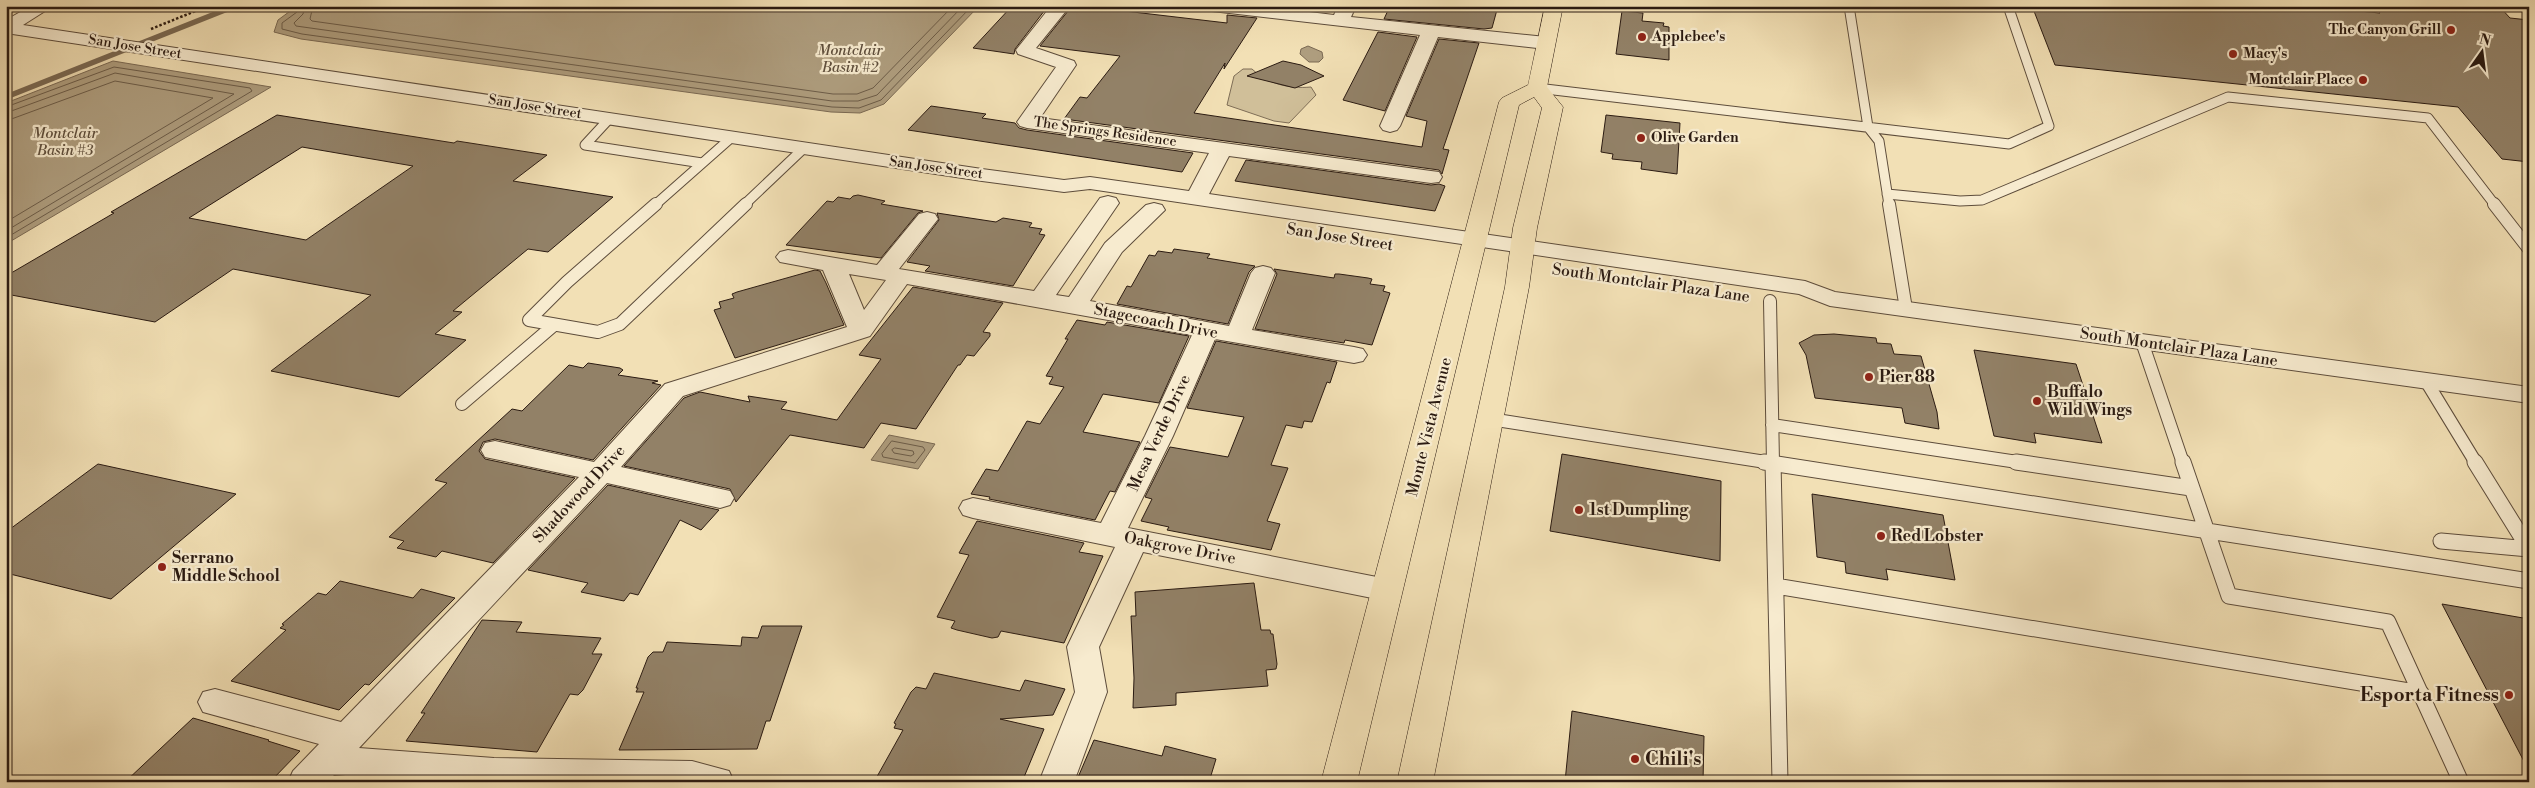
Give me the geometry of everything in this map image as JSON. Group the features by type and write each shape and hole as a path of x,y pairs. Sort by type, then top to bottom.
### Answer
{"main road":[{"path":"1415,782 1517,288 1524,228 1553,107 1537,88 1554,6"},
{"name":"Monte Vista Avenue","path":"1339,782 1509,102 1537,88"}],"street":[{"path":"9,30 44,6"},
{"name":"The Springs Residence","path":"1061,6 1025,50 1067,65 1027,122 1431,177"},
{"path":"1212,6 1344,14 1431,31 1546,43"},
{"name":"San Jose Street","path":"9,30 119,45 143,40 609,118 804,148 1064,186 1090,183 1195,199 1473,249"},
{"path":"1390,126 1431,31"},
{"path":"1195,199 1222,148"},
{"name":"San Jose Street","path":"1064,186 1079,198 1108,203 1473,249"},
{"path":"1042,298 1076,246 1108,203"},
{"name":"Stagecoach Drive","path":"1076,305 1113,248 1154,210"},
{"path":"861,331 892,275 927,219"},
{"name":"South Montclair Plaza Lane","path":"1473,249 1805,288 1830,299 2529,395"},
{"name":"South Montclair Plaza Lane","path":"1521,255 1806,306 1830,299"},
{"name":"Stagecoach Drive","path":"788,257 1042,298 1206,332 1354,355"},
{"path":"833,265 861,331"},
{"name":"Stagecoach Drive","path":"1237,336 1263,273"},
{"name":"Shadowood Drive","path":"325,759 600,473 674,390 861,331"},
{"name":"Mesa Verde Drive","path":"1056,782 1090,692 1083,647 1159,436 1206,332"},
{"path":"496,450 720,498"},
{"name":"Oakgrove Drive","path":"973,508 1387,590"},
{"path":"214,702 325,759 494,773 692,776 717,782"}],"lane":[{"path":"1849,6 1868,127 1879,141 1906,309"},
{"path":"1537,88 2009,144 2049,126 2008,6"},
{"path":"1887,194 1960,201 1982,200 2228,97 2428,118 2529,249"},
{"path":"609,118 584,145 702,162"},
{"path":"732,137 702,162 646,215 567,282 529,320 598,332 620,324 804,148"},
{"path":"1770,300 1780,782"},
{"path":"462,404 554,324"},
{"path":"2142,342 2229,596 2388,622 2461,782"},
{"path":"2426,381 2528,549 2441,542"},
{"path":"1490,418 2529,581"},
{"path":"1772,425 2191,488"},
{"path":"1776,586 2421,693"}],"path":[{"path":"143,40 208,6"}],"shaded area":[{"path":"1243,69 1252,69 1272,82 1279,84 1311,87 1316,95 1289,123 1274,121 1227,105 1234,76"}],"water":[{"name":"Montclair Basin #2","path":"297,6 979,6 884,104 860,113 831,112 301,39 274,32 278,20"},
{"path":"1308,46 1322,52 1323,58 1319,62 1309,62 1300,54 1301,49"},
{"name":"Montclair Basin #3","path":"113,61 271,87 6,244 6,103"},
{"path":"889,435 935,444 918,469 871,460"}],"building":[{"path":"1012,6 1048,6 1015,49 1014,54 973,48"},
{"path":"1072,6 1118,6 1116,10 1227,23 1227,15 1257,18 1224,69 1225,63 1194,113 1422,147 1427,121 1406,116 1439,39 1479,43 1443,149 1449,150 1442,174 1439,170 1064,119 1080,97 1087,98 1120,56 1040,46"},
{"path":"1390,6 1498,6 1492,28 1484,29 1384,19"},
{"name":"Montclair Place","path":"2032,6 2305,6 2380,13 2375,6 2499,6 2510,18 2529,20 2529,162 2502,159 2458,107 2055,65"},
{"name":"Applebee's","path":"1622,11 1643,13 1642,21 1664,23 1663,26 1669,27 1669,60 1616,54"},
{"path":"1378,32 1417,37 1385,111 1343,100"},
{"path":"1283,61 1301,65 1324,76 1295,88 1247,76"},
{"path":"931,106 986,114 982,118 1015,123 1019,128 1027,130 1193,153 1182,172 908,130"},
{"path":"277,115 454,143 457,141 547,155 513,181 613,197 548,252 528,249 453,311 462,312 435,334 466,340 399,397 271,371 371,295 233,269 155,322 6,294 6,276 114,213 111,212","holes":["302,147 413,166 306,240 189,218"]},
{"name":"Olive Garden","path":"1606,115 1680,123 1677,174 1641,169 1642,162 1612,159 1613,154 1601,152"},
{"path":"1246,160 1445,186 1435,211 1235,181"},
{"path":"858,195 885,201 881,204 923,211 918,213 881,258 786,245 827,201 833,202 838,197 850,199"},
{"path":"937,213 996,222 1003,218 1028,222 1032,223 1029,227 1042,229 1039,234 1045,235 1013,286 925,271 930,266 907,262 939,220"},
{"path":"1174,249 1210,254 1207,258 1255,266 1249,272 1228,324 1117,304 1127,286 1131,287 1149,255 1155,256 1158,251 1172,253"},
{"path":"1274,269 1334,278 1335,274 1339,274 1368,278 1372,279 1370,284 1385,286 1383,291 1390,293 1372,345 1345,340 1344,343 1255,329 1277,274"},
{"path":"815,270 820,271 844,325 735,358 714,310 721,308 719,302 734,298 732,294 737,292"},
{"path":"913,287 1003,303 983,332 990,333 990,336 974,356 967,355 958,365 916,429 881,423 864,448 790,435 736,502 730,489 624,466 684,398 700,392 750,402 748,396 787,402 781,409 837,420 881,359 859,355"},
{"path":"1077,320 1105,325 1107,322 1189,336 1159,403 1103,394 1083,432 1140,442 1115,492 1110,491 1095,520 971,494 986,469 998,471 1027,421 1040,424 1064,387 1049,384 1053,377 1046,376"},
{"name":"Pier 88","path":"1834,334 1876,338 1877,343 1891,344 1894,354 1921,356 1937,412 1939,429 1905,423 1902,408 1815,398 1806,355 1799,343 1814,335"},
{"path":"1216,341 1337,362 1330,383 1327,382 1312,422 1304,421 1302,428 1286,425 1271,465 1288,468 1267,521 1280,524 1271,550 1167,530 1169,527 1141,521 1152,499 1145,497 1170,447 1228,457 1244,417 1187,408"},
{"name":"Buffalo Wild Wings","path":"1974,350 2076,364 2102,443 2034,433 2036,443 1994,436"},
{"path":"588,363 620,368 623,370 618,375 658,381 652,383 661,385 593,460 495,439 483,442 479,451 485,459 575,478 493,563 442,551 436,557 397,548 404,541 389,537 447,483 435,480 512,409 522,411 569,365 583,368"},
{"path":"1562,454 1721,481 1720,561 1550,531"},
{"path":"98,464 236,494 111,599 6,573 6,532"},
{"path":"608,485 719,510 701,530 680,520 638,595 630,593 624,601 581,592 588,583 528,570"},
{"name":"Red Lobster","path":"1812,494 1943,515 1955,580 1886,569 1888,580 1846,573 1845,562 1817,557"},
{"path":"977,521 1084,543 1079,552 1103,556 1064,643 1001,631 998,637 992,638 951,628 955,621 937,617 969,555 959,553"},
{"path":"340,581 413,598 421,589 455,598 369,685 365,684 339,710 231,681 286,630 280,628 284,625 282,624 318,593 326,595"},
{"path":"1254,583 1261,630 1270,630 1271,634 1273,634 1277,664 1276,669 1266,670 1268,686 1176,693 1176,705 1133,708 1134,678 1131,616 1136,616 1135,592"},
{"name":"Esporta Fitness","path":"2442,604 2529,619 2529,771"},
{"path":"482,620 522,622 516,632 601,638 592,654 602,654 583,690 578,695 570,694 537,752 406,741 425,713 421,713"},
{"path":"762,626 802,626 770,721 766,721 757,749 619,750 644,692 636,692 638,688 636,688 648,657 653,652 663,652 667,642 741,646 742,637 758,638"},
{"path":"934,673 1020,691 1025,680 1065,689 1053,715 1000,719 1044,729 1022,782 874,782 903,730 894,728 896,724 894,723 911,692 916,687 926,689"},
{"name":"Chili's","path":"1572,711 1704,736 1703,782 1565,782"},
{"path":"193,718 300,751 270,782 125,782"},
{"path":"1094,740 1162,756 1165,746 1216,759 1209,782 1076,782"}],"waterway":[{"path":"6,97 235,6"}],"place":[{"name":"The Canyon Grill","path":"2451,30"},
{"name":"Applebee's","path":"1642,37"},
{"name":"Macy's","path":"2233,54"},
{"name":"Montclair Place","path":"2363,80"},
{"name":"Olive Garden","path":"1641,138"},
{"name":"Pier 88","path":"1869,377"},
{"name":"Buffalo Wild Wings","path":"2037,401"},
{"name":"1st Dumpling","path":"1579,510"},
{"name":"Red Lobster","path":"1881,536"},
{"name":"Serrano Middle School","path":"162,567"},
{"name":"Esporta Fitness","path":"2509,695"},
{"name":"Chili's","path":"1635,759"}]}
